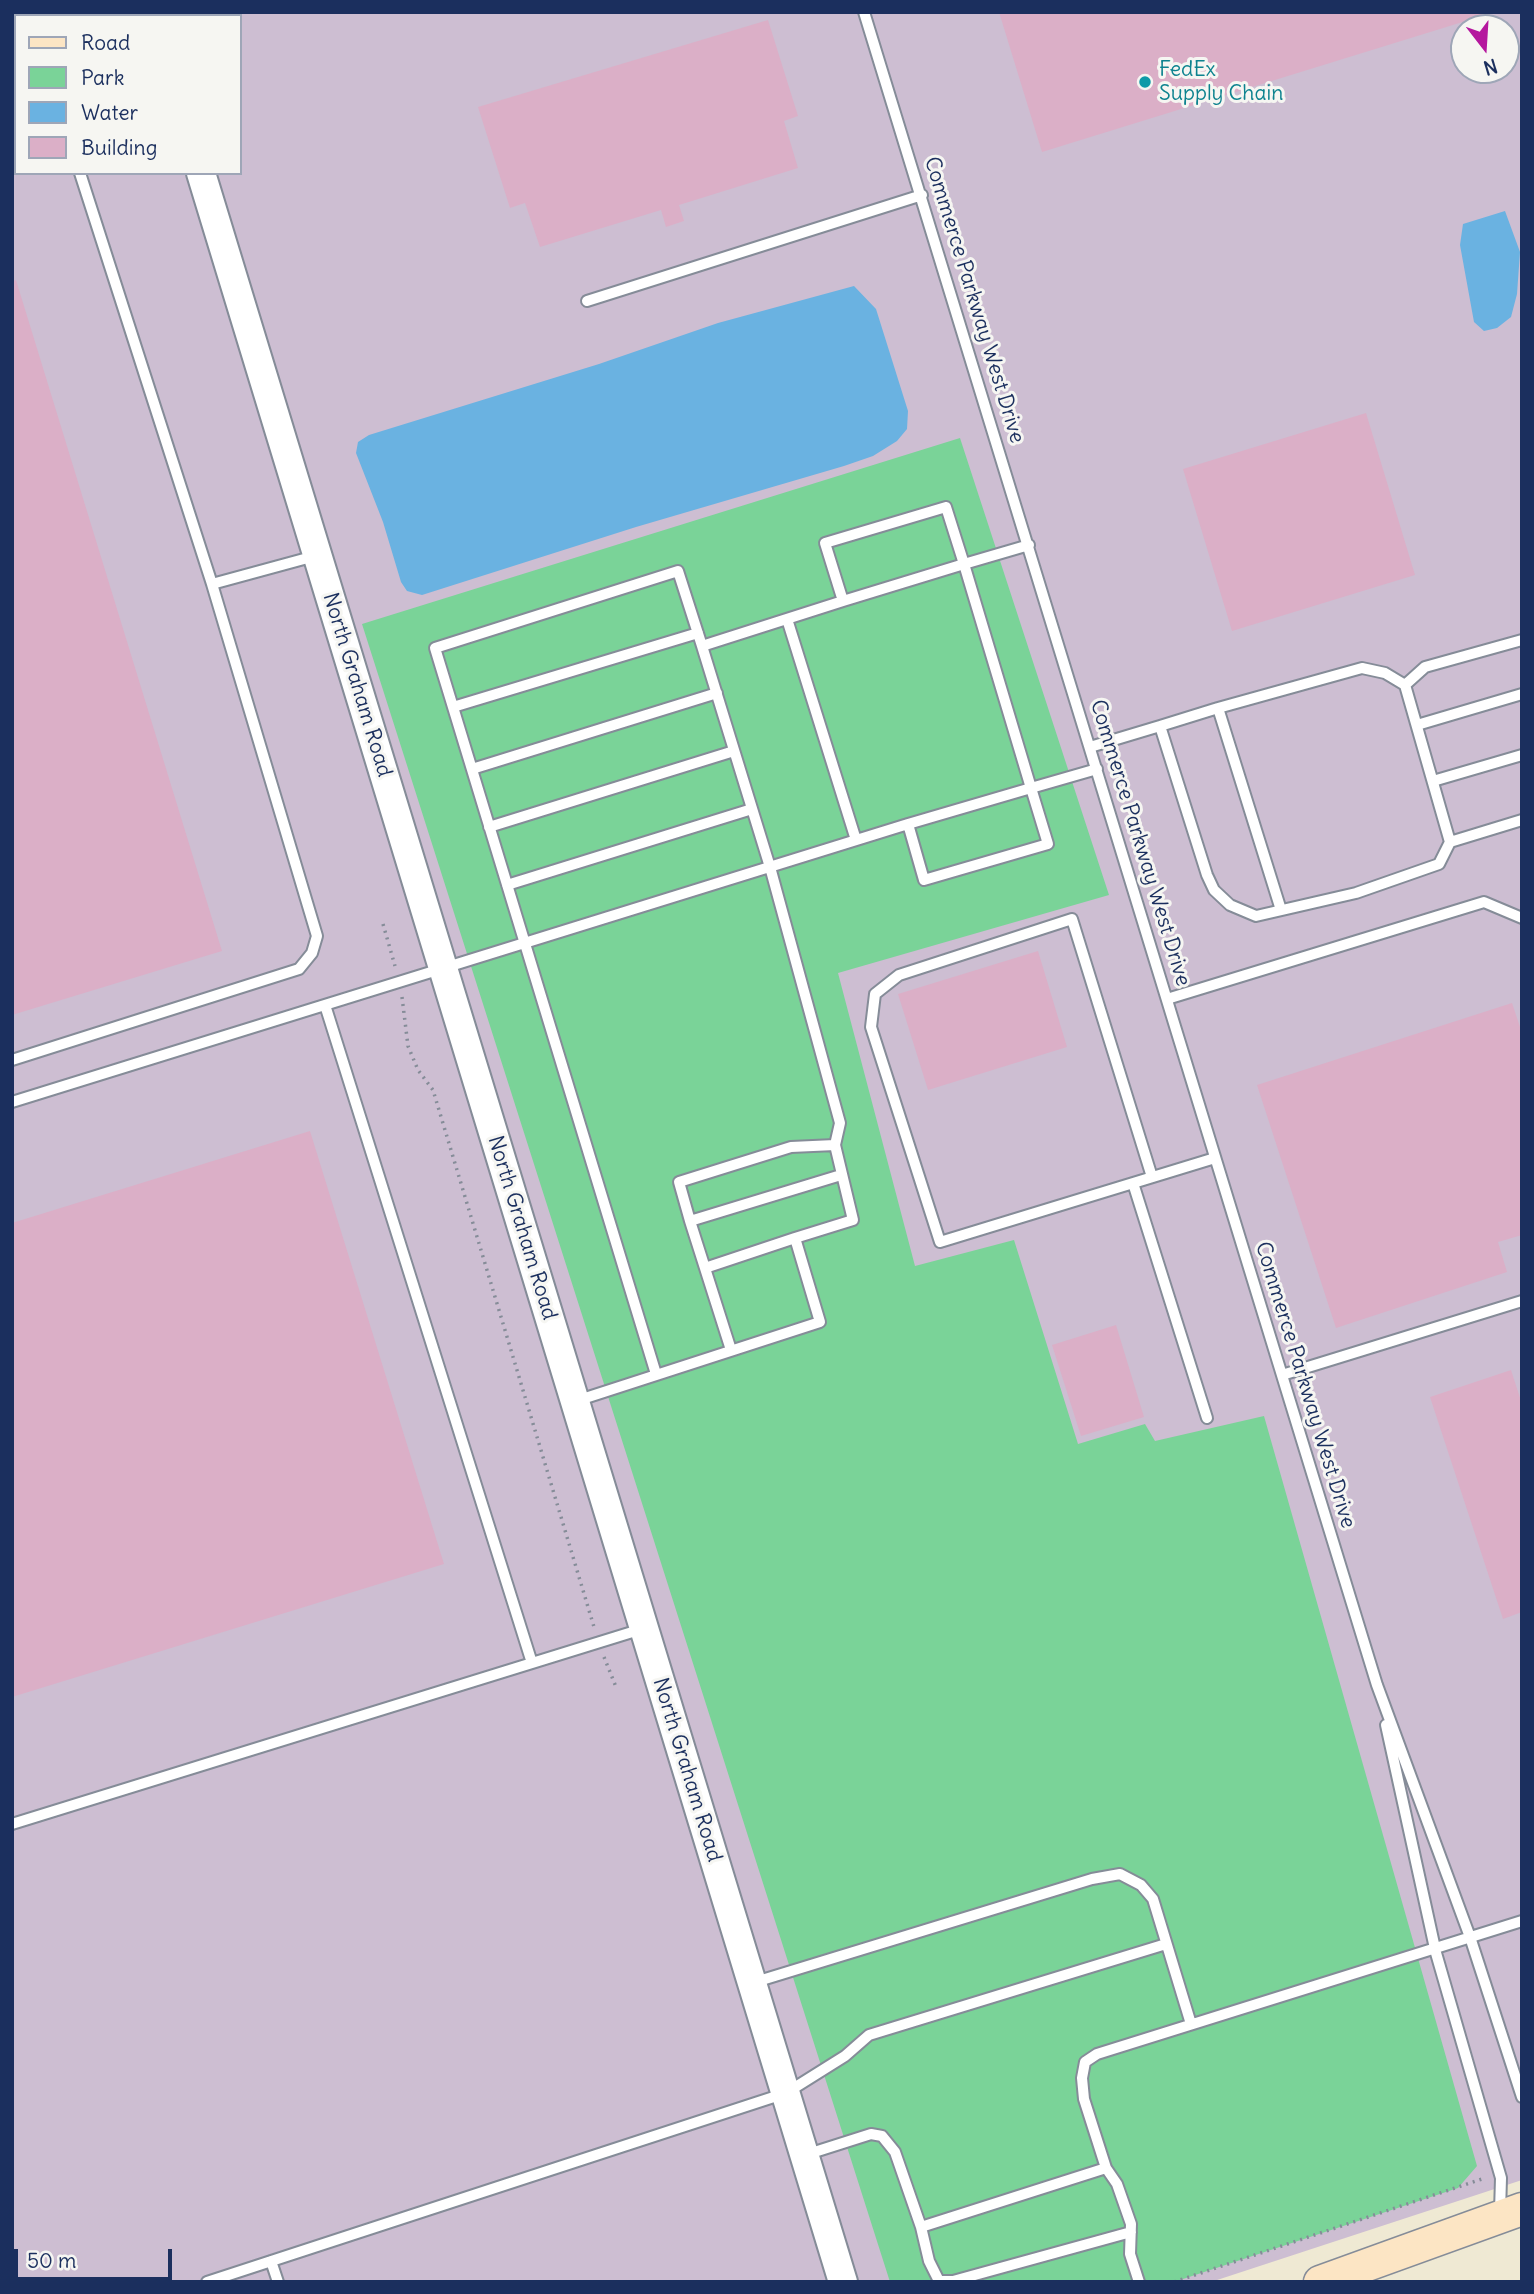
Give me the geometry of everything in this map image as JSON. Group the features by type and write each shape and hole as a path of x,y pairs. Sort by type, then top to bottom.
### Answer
{"main road":[{"path":"1320,2282 1511,2213"}],"street":[{"name":"North Graham Road","path":"202,175 843,2282"}],"lane":[{"name":"Commerce Parkway West Drive","path":"864,12 1377,1685 1470,1937 1522,2097"},
{"path":"12,1060 299,969 312,953 317,936 212,584 81,175"},
{"path":"587,301 922,195"},
{"path":"843,601 825,543 946,507 1048,844 924,880 908,824"},
{"path":"702,646 1029,545"},
{"path":"212,584 317,555"},
{"path":"656,1374 435,648 678,571 770,867 840,1123 835,1145 853,1220 705,1268"},
{"path":"787,619 856,840"},
{"path":"453,708 698,633"},
{"path":"1405,685 1425,667 1522,640"},
{"path":"1090,747 1218,708 1362,668 1385,673 1405,685 1450,842 1439,864 1405,878 1256,915 1230,905 1214,890 1160,726"},
{"path":"472,769 717,693"},
{"path":"1416,725 1522,694"},
{"path":"1218,708 1281,910"},
{"path":"489,827 734,751"},
{"path":"1433,781 1522,755"},
{"path":"12,1102 908,824 1097,769"},
{"path":"507,884 752,809"},
{"path":"1450,842 1522,820"},
{"path":"1167,999 1484,902 1522,918"},
{"path":"1152,1177 1072,919 899,975 875,994 871,1027 940,1242 1215,1158"},
{"path":"325,1005 532,1663"},
{"path":"731,1350 680,1182 791,1147 835,1145"},
{"path":"690,1222 841,1175"},
{"path":"1133,1183 1207,1418"},
{"path":"575,1401 820,1322 795,1238"},
{"path":"1282,1375 1522,1301"},
{"path":"12,1824 645,1629"},
{"name":"Commerce Parkway West Drive","path":"1377,1685 1435,1948 1511,2213"},
{"path":"752,1983 1092,1879 1120,1874 1141,1885 1153,1899 1191,2024"},
{"path":"1139,2282 1130,2254 1131,2224 1116,2184 1105,2168 1084,2099 1082,2078 1085,2062 1097,2054 1522,1921"},
{"path":"207,2282 786,2093 845,2056 869,2035 1166,1944"},
{"path":"805,2155 871,2134 882,2136 895,2152 929,2261 939,2281 953,2281 1131,2232"},
{"path":"920,2227 1105,2168"},
{"path":"271,2261 278,2282"}],"path":[{"path":"383,924 400,982 408,1046 418,1070 433,1090 599,1643 616,1687"},
{"path":"1174,2282 1482,2179"}],"shaded area":[{"path":"12,12 1522,12 1522,2180 1211,2282 12,2282"}],"green space":[{"path":"960,438 1109,895 838,973 915,1266 1014,1240 1078,1444 1145,1424 1155,1441 1264,1416 1477,2166 1458,2188 1174,2282 890,2282 362,624"}],"water":[{"path":"1505,211 1520,252 1517,294 1511,317 1497,328 1484,331 1474,322 1460,245 1463,224"},
{"path":"854,286 876,309 908,411 907,429 897,441 873,456 844,466 636,527 422,595 407,591 401,582 383,522 356,453 358,442 369,435 599,364 718,323"}],"building":[{"name":"FedEx Supply Chain","path":"999,12 1482,12 1450,14 1450,26 1042,152"},
{"path":"768,20 798,116 784,121 798,168 679,205 684,221 666,227 661,210 540,247 525,203 510,208 478,107"},
{"path":"16,280 222,951 12,1015 12,281"},
{"path":"1366,413 1415,575 1232,631 1183,469"},
{"path":"1038,951 1067,1047 928,1090 898,994"},
{"path":"1512,1003 1522,1033 1522,1235 1498,1242 1507,1272 1336,1328 1257,1085"},
{"path":"310,1131 444,1564 12,1697 12,1223"},
{"path":"1116,1325 1144,1417 1081,1436 1052,1345"},
{"path":"1511,1370 1522,1404 1522,1612 1503,1619 1430,1397"}],"place":[{"name":"FedEx Supply Chain","path":"1145,82"}]}
